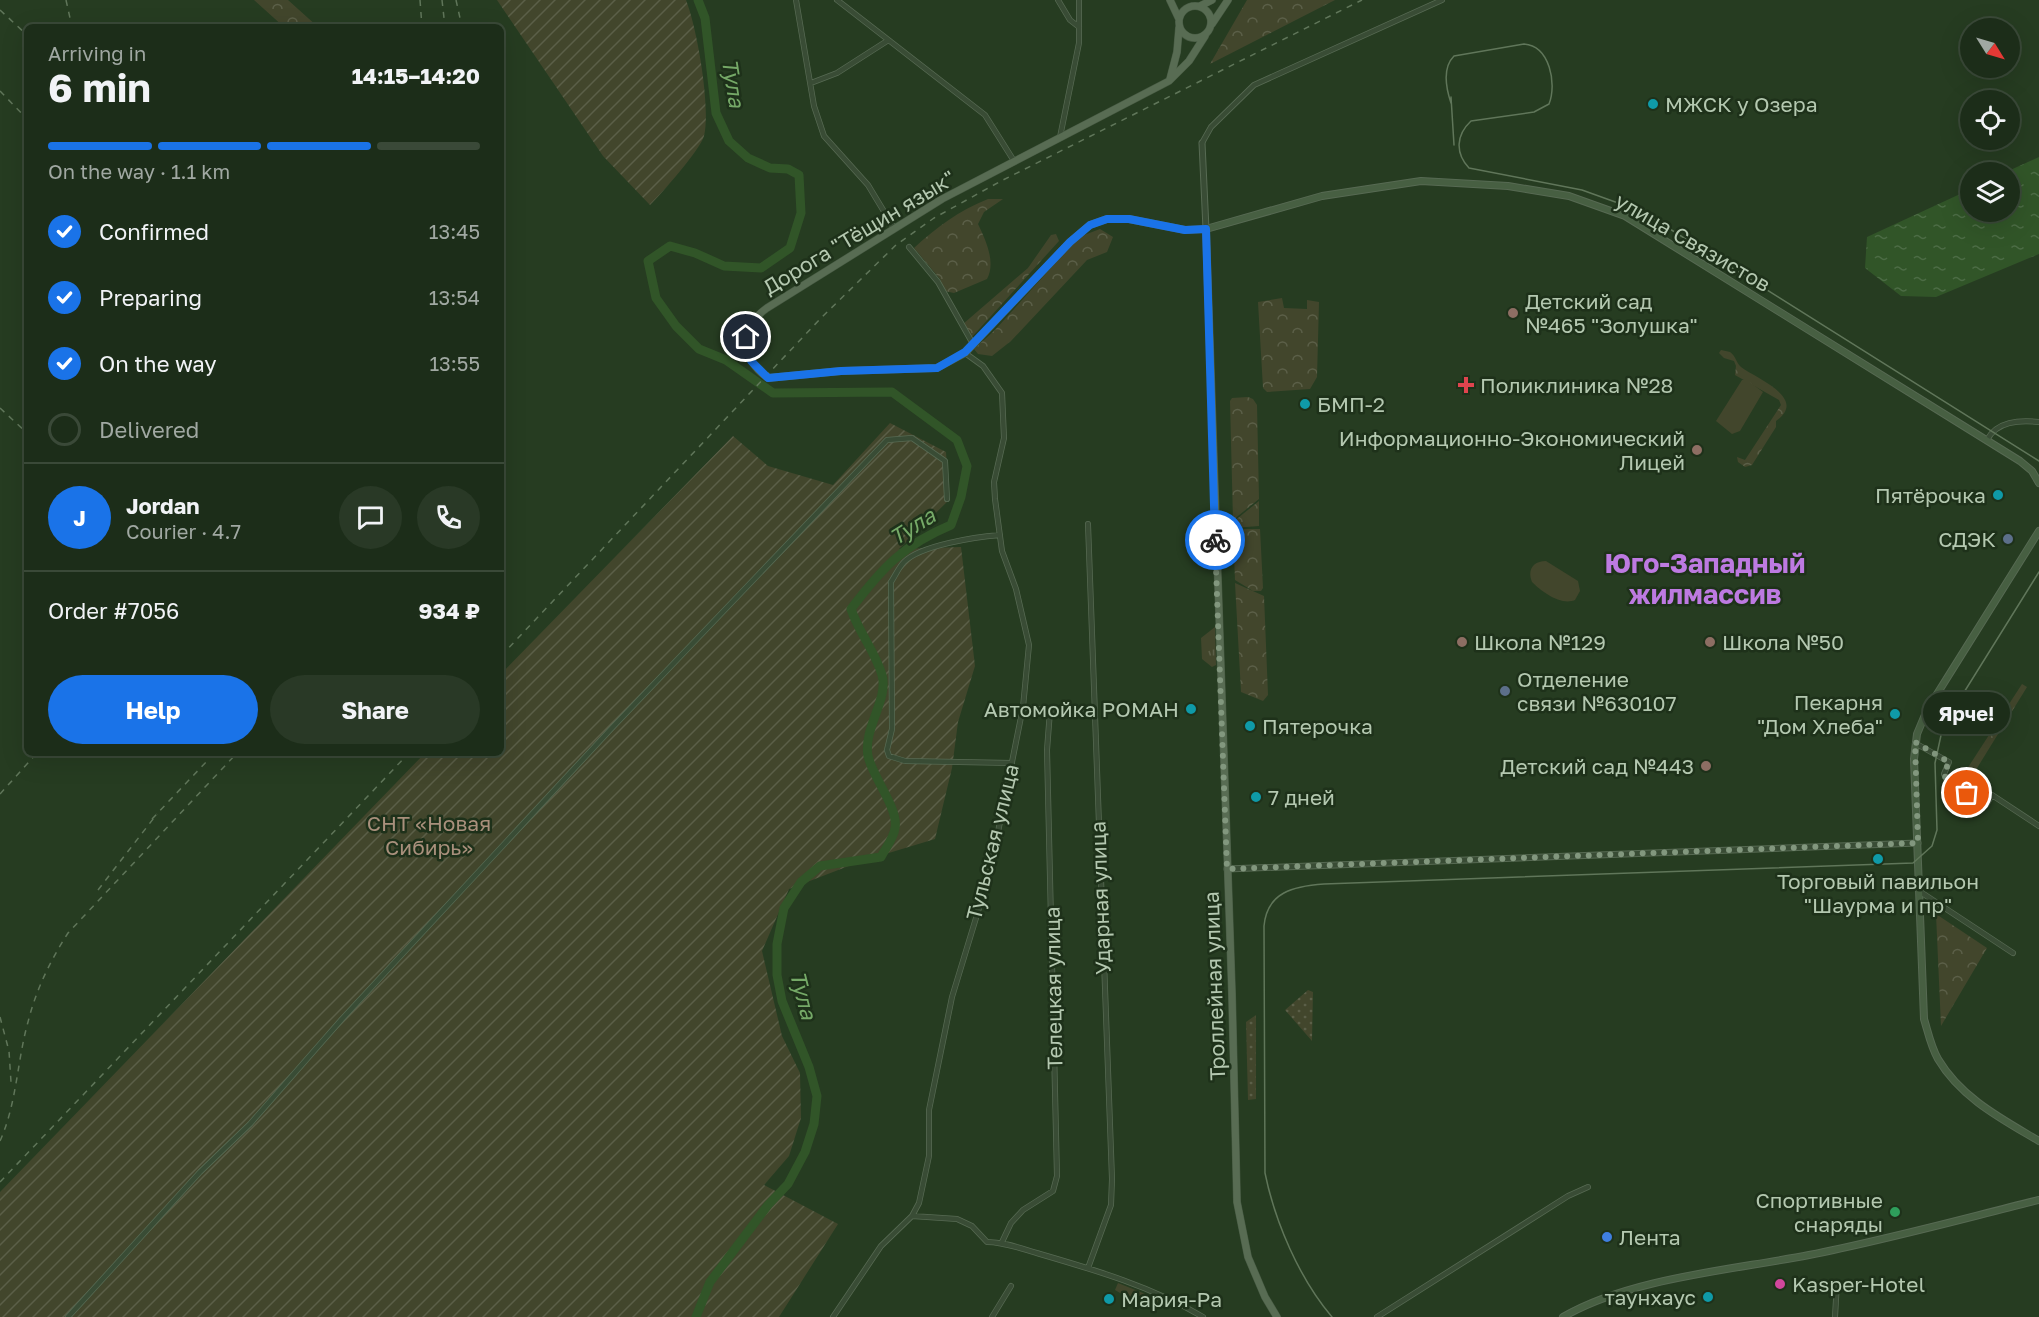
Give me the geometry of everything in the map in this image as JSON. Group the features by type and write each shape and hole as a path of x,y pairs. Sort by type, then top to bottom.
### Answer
{"main road":[{"path":"1170,0 1179,23 1189,37 1205,36 1228,0"},
{"path":"1188,0 1211,16 1212,24"},
{"path":"1169,81 1177,55 1179,23 1189,7 1199,6 1212,0"},
{"name":"Дорога \"Тёщин язык\"","path":"1205,36 1189,62 1169,81 942,199 753,319 746,337 751,361 768,378 778,379 841,371 930,369 945,364 965,352 1070,242 1090,225 1107,219 1129,219 1185,230 1206,229"},
{"name":"улица Связистов","path":"1206,229 1322,196 1421,181 1508,186 1569,196 1625,216 2020,461 2032,471 2039,483"},
{"name":"Троллейная улица","path":"1206,229 1237,1202 1248,1257 1261,1289 1277,1317"},
{"path":"2039,531 1933,698 1915,742 1924,1019 1937,1057 1957,1086 1987,1109 2039,1142"},
{"path":"1563,1317 1608,1295 1639,1287 1812,1254 2039,1200"}],"street":[{"path":"796,0 814,106 824,136 868,185 894,228"},
{"path":"837,0 985,115 1014,160"},
{"path":"1058,0 1070,20 1079,27"},
{"path":"1060,137 1079,43 1079,0"},
{"path":"1202,143 1211,127 1254,85 1442,0"},
{"path":"811,83 837,74 887,41"},
{"name":"Троллейная улица","path":"1202,143 1206,229"},
{"path":"909,247 938,282 973,344"},
{"name":"Тульская улица","path":"833,1317 881,1246 912,1216 919,1203 926,1178 930,1135 929,1110 952,997 990,872 1023,707 1029,645 1000,535 994,482 1004,438 1002,393 983,366 965,352"},
{"path":"1987,440 1993,432 2008,422 2039,422"},
{"path":"68,1317 200,1172 250,1124 342,1019 484,868 520,824 578,767 610,730 887,440 912,438 945,461 947,499"},
{"name":"Ударная улица","path":"1088,524 1112,1179 1111,1205 1088,1268"},
{"path":"1000,535 979,537 923,551 904,561 891,582 892,729 887,750 889,756 905,761 1012,763"},
{"path":"1023,707 1050,711 1094,712"},
{"name":"Телецкая улица","path":"1002,1242 1011,1223 1023,1210 1053,1191 1057,1176 1047,750 1050,711"},
{"path":"1915,742 1949,762 1944,774 1947,781 1986,805 1992,795 2039,826"},
{"path":"1227,869 1918,843"},
{"path":"1919,891 2013,953"},
{"path":"1377,1317 1568,1196 1588,1187"},
{"path":"912,1216 957,1219 972,1227 987,1242 1002,1242 1088,1268 1183,1305 1203,1317"},
{"path":"1835,1317 1837,1282"},
{"path":"992,1317 1011,1286"}],"green space":[{"path":"254,0 288,0 315,24 281,24"},
{"path":"497,0 686,0 702,68 706,106 704,136 688,161 650,205 603,156"},
{"path":"1247,0 1335,0 1210,64"},
{"path":"988,199 1003,199 984,212 978,224 987,244 990,259 991,266 987,279 954,293 944,291 940,279 914,248 948,220"},
{"path":"1100,229 1113,237 1107,252 1087,260 1011,341 992,356 978,354 974,349 995,330 1079,237"},
{"path":"1056,234 1059,241 971,338 963,324 1028,268 1051,235"},
{"path":"1282,298 1284,308 1307,309 1307,300 1319,302 1317,377 1310,389 1267,392 1263,388 1258,302"},
{"path":"1721,350 1730,352 1741,367 1776,389 1786,404 1785,413 1776,421 1776,427 1752,465 1745,467 1738,462 1737,457 1745,460 1781,405 1779,400 1735,375 1734,361 1724,358 1719,353"},
{"path":"1742,380 1747,380 1763,392 1740,431 1732,434 1716,421"},
{"path":"1232,398 1253,399 1257,405 1259,499 1233,520 1230,401"},
{"name":"СНТ «Новая Сибирь»","path":"890,423 946,452 949,500 899,549 961,547 975,666 958,722 952,768 935,839 859,862 789,889 762,951 782,1036 800,1073 801,1118 789,1156 764,1185 838,1224 779,1317 0,1317 0,1192 422,756 504,756 504,671 733,436 768,466 833,485"},
{"path":"1259,501 1259,526 1233,528 1233,522"},
{"path":"1233,529 1260,529 1263,588 1261,591 1253,591 1235,580"},
{"path":"1546,561 1578,581 1580,591 1575,600 1558,600 1546,594 1532,582 1530,574 1532,567"},
{"path":"1235,583 1264,596 1268,695 1263,701 1241,692"},
{"path":"1215,627 1216,665 1212,667 1202,659 1201,638"},
{"path":"2022,684 2027,687 1974,773 1967,769"},
{"path":"1936,914 1987,948 1941,1026"},
{"path":"1308,990 1313,992 1312,1041 1285,1010"},
{"path":"1256,1015 1256,1099 1248,1100 1246,1022"},
{"path":"1118,1283 1158,1299 1156,1306 1144,1307 1115,1290"}],"water":[{"path":"2039,157 2039,254 1936,297 1901,296 1865,268 1867,237 1960,194 1960,222 2020,222 2020,166"}],"waterway":[{"name":"Тула","path":"696,1317 710,1282 768,1205 788,1184 805,1152 814,1124 817,1096 809,1067 782,1001 777,975 777,944 784,908 801,882 820,866 881,857 894,832 893,812 870,764 867,745 882,694 882,675 851,609 873,581 895,559 919,541 951,525 961,497 967,466 957,440 892,392 773,393 726,360 699,349 676,326 656,298 648,261 670,246 695,253 724,266 761,268 790,248 801,213 799,175 788,169 770,168 748,158 729,141 716,113 705,18 698,0"}],"tram line":[{"path":"1451,103 1446,72 1454,56 1524,44 1533,46 1540,51 1549,67 1552,86 1549,104 1534,112 1471,121 1462,132 1459,144 1461,156 1469,168 1582,190 1632,208 1654,219 2039,461"},
{"path":"1451,97 1454,145"},
{"path":"1332,1317 1309,1285 1290,1249 1275,1211 1265,1173 1264,926 1270,905 1276,898 1293,889 1324,884 1913,863 1932,846 1937,830 1935,763 1943,726 2039,572"}],"railway":[{"path":"66,0 71,24"},
{"path":"420,0 422,24"},
{"path":"442,0 445,24"},
{"path":"456,0 461,24"},
{"path":"504,653 821,318 896,245 934,218 1001,181 1362,0"},
{"path":"0,10 24,32"},
{"path":"0,91 24,116"},
{"path":"0,408 24,430"},
{"path":"0,794 34,756"},
{"path":"0,1141 10,1112 31,1010 44,976 61,944 68,933 234,756"},
{"path":"0,1182 406,756"},
{"path":"152,819 208,760"},
{"path":"98,890 157,814"},
{"path":"0,1017 9,1051 11,1082"}],"way so far":[{"path":"1215,540 1227,869 1918,843 1915,742 1949,762 1944,774 1947,781 1967,793"}],"place":[{"name":"МЖСК у Озера","path":"1653,104"},
{"name":"Детский сад №465 \"Золушка\"","path":"1513,313"},
{"name":"Поликлиника №28","path":"1466,385"},
{"name":"БМП-2","path":"1305,404"},
{"name":"Информационно-Экономический Лицей","path":"1697,450"},
{"name":"Пятёрочка","path":"1998,495"},
{"name":"СДЭК","path":"2008,539"},
{"name":"Школа №129","path":"1462,642"},
{"name":"Школа №50","path":"1710,642"},
{"name":"Отделение связи №630107","path":"1505,691"},
{"name":"Автомойка РОМАН","path":"1191,709"},
{"name":"Пекарня \"Дом Хлеба\"","path":"1895,714"},
{"name":"Пятерочка","path":"1250,726"},
{"name":"Детский сад №443","path":"1706,766"},
{"name":"Ярче!","path":"1967,793"},
{"name":"7 дней","path":"1256,797"},
{"name":"Торговый павильон \"Шаурма и пр\"","path":"1878,859"},
{"name":"Спортивные снаряды","path":"1895,1212"},
{"name":"Лента","path":"1607,1237"},
{"name":"Kasper-Hotel","path":"1780,1284"},
{"name":"таунхаус","path":"1708,1297"},
{"name":"Мария-Ра","path":"1109,1299"}],"district":[{"name":"Юго-Западный жилмассив","path":"1705,578"}],"route":[{"path":"746,337 751,361 768,378 778,379 841,371 937,368 955,360 965,352 1070,242 1090,225 1107,219 1129,219 1185,230 1206,229 1215,540"}]}
